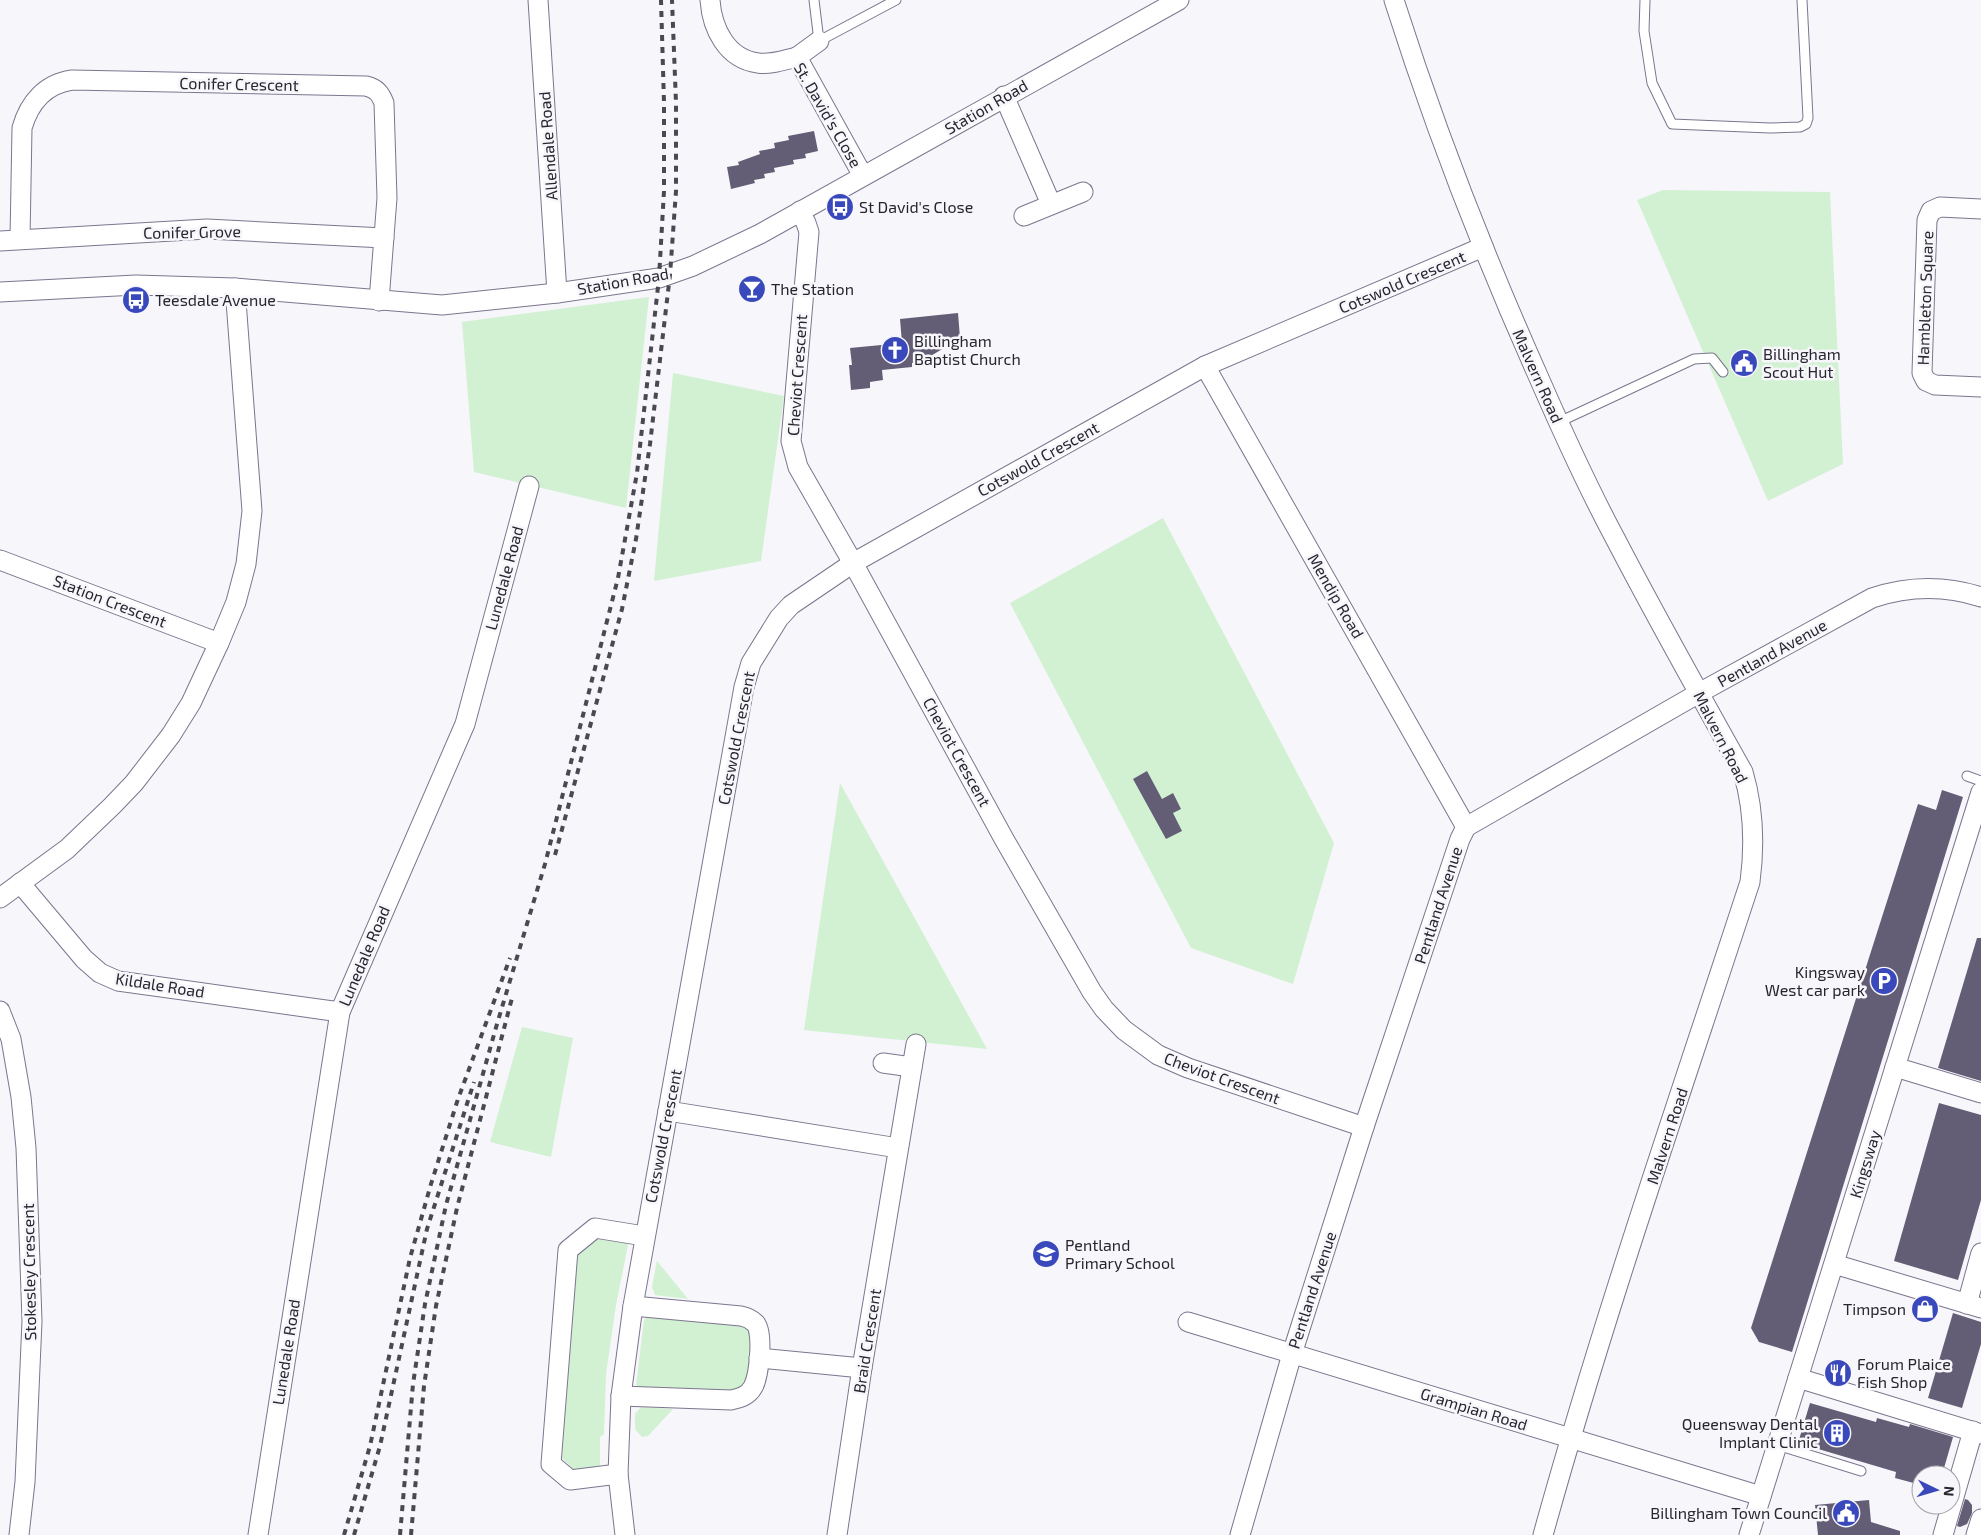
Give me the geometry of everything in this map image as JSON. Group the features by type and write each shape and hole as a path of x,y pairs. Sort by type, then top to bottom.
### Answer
{"street":[{"name":"Allendale Road","path":"538,0 557,293"},
{"name":"St. David's Close","path":"710,0 711,12 720,38 729,49 744,59 758,63 771,63 797,58 864,176"},
{"name":"Station Road","path":"0,292 136,285 235,288 442,305 557,293 640,281 670,274 725,252 864,176 1004,96 1156,5 1179,0"},
{"name":"Malvern Road","path":"1394,0 1420,80 1482,248 1558,422 1615,539 1743,772 1749,793 1753,828 1753,856 1750,882 1570,1438 1543,1535"},
{"path":"797,58 819,41"},
{"name":"Conifer Crescent","path":"20,239 22,128 26,115 32,105 51,86 72,80 366,86 375,88 381,94 384,103 387,198 379,300"},
{"path":"1004,96 1051,204"},
{"path":"1024,216 1082,192"},
{"name":"Hambleton Square","path":"1981,209 1940,207 1931,211 1928,220 1922,372 1926,381 1935,385 1981,387"},
{"name":"Cheviot Crescent","path":"800,211 809,232 791,441 798,467 853,563 1004,839 1092,992 1104,1009 1124,1030 1166,1058 1188,1068 1364,1127"},
{"name":"Conifer Grove","path":"0,241 207,229 384,238"},
{"name":"Cotswold Crescent","path":"625,1535 618,1474 621,1396 644,1236 744,687 751,663 769,632 791,605 853,563 1205,366 1482,248"},
{"path":"0,898 67,850 134,783 171,735 186,711 219,643 236,602 246,564 252,511 235,288"},
{"name":"Mendip Road","path":"1205,366 1466,827"},
{"name":"Lunedale Road","path":"258,1535 340,1012 465,724 529,486"},
{"name":"Station Crescent","path":"0,560 219,643"},
{"name":"Pentland Avenue","path":"1240,1535 1292,1354 1364,1127 1460,839 1466,827 1700,693 1853,608 1886,593 1924,588 1952,589 1981,597"},
{"name":"Kingsway","path":"1749,1535 1798,1378 1828,1273 1981,792"},
{"name":"Kildale Road","path":"20,884 84,959 100,974 118,981 340,1012"},
{"name":"Stokesley Crescent","path":"0,1011 11,1039 21,1098 26,1148 32,1321 25,1482 19,1535"},
{"name":"Braid Crescent","path":"837,1535 862,1368 916,1044"},
{"path":"883,1063 912,1067"},
{"path":"1895,1067 1981,1093"},
{"path":"668,1111 898,1148"},
{"path":"618,1474 570,1480 551,1464 568,1250 595,1228 644,1236"},
{"path":"1828,1273 1974,1306 1981,1253"},
{"path":"621,1396 731,1400 742,1398 754,1386 759,1358 759,1328 749,1319 741,1316 633,1306"},
{"name":"Grampian Road","path":"1188,1322 1761,1496"},
{"path":"759,1358 862,1368"},
{"path":"1798,1378 1977,1432 1943,1535"},
{"path":"1976,1535 1981,1519"}],"lane":[{"path":"814,0 819,41 896,0"},
{"path":"1645,0 1644,31 1652,83 1672,124 1778,128 1800,127 1806,124 1808,118 1802,0"},
{"path":"1558,422 1694,359 1712,358 1724,372"},
{"path":"1967,776 1981,781"},
{"path":"1777,1445 1861,1471"}],"green space":[{"path":"1663,190 1830,192 1843,464 1768,501 1637,200"},
{"path":"649,297 626,508 474,472 462,322"},
{"path":"673,373 784,396 761,561 654,581"},
{"path":"1163,518 1334,843 1293,984 1191,948 1010,603"},
{"path":"840,783 987,1049 804,1030"},
{"path":"522,1027 573,1038 551,1157 490,1142"},
{"path":"600,1234 624,1239 628,1245 616,1305 606,1374 604,1434 600,1437 600,1468 575,1471 559,1455 575,1249"},
{"path":"657,1260 688,1299 655,1295 652,1287"},
{"path":"648,1316 741,1323 748,1331 751,1343 750,1372 746,1384 738,1389 727,1392 713,1393 642,1390 636,1385 644,1320"},
{"path":"641,1407 673,1409 648,1436 642,1437 635,1429 635,1414"}],"building":[{"path":"814,131 818,151 805,154 806,158 793,160 794,164 774,168 775,172 764,174 765,178 754,180 755,183 731,189 727,167 739,165 738,162 760,154 759,151 775,148 774,143 789,140 788,136"},
{"name":"Billingham Baptist Church","path":"958,313 960,338 926,359 921,359 921,363 912,363 912,367 882,370 883,380 870,382 870,388 851,390 849,365 852,365 850,348 902,343 900,319"},
{"path":"1147,771 1162,799 1173,793 1181,809 1173,813 1182,831 1166,839 1133,779"},
{"name":"Kingsway West car park","path":"1942,790 1963,797 1792,1352 1759,1342 1751,1328 1918,804 1936,810"},
{"path":"1977,938 1981,938 1981,1081 1938,1068"},
{"path":"1939,1103 1981,1115 1981,1200 1958,1280 1894,1261"},
{"path":"1953,1313 1981,1322 1981,1344 1962,1408 1928,1398"},
{"path":"1810,1403 1876,1422 1877,1418 1909,1427 1910,1424 1953,1437 1945,1465 1911,1465 1911,1482 1895,1478 1896,1472 1798,1443"},
{"path":"1965,1499 1968,1500 1972,1505 1972,1513 1967,1524 1960,1527 1957,1526"},
{"path":"1869,1500 1871,1522 1900,1531 1900,1535 1818,1535 1815,1505"}],"railway":[{"path":"400,1535 413,1384 425,1304 446,1205 545,864 618,578 637,473 659,278 664,191 661,0"},
{"path":"555,855 622,609 636,539 650,444 670,275 676,191 676,103 672,0"},
{"path":"344,1535 370,1446 410,1258 431,1184 458,1099 510,958"},
{"path":"411,1535 424,1386 436,1306 457,1208 512,998"},
{"path":"354,1535 380,1446 427,1229 474,1082"}],"place":[{"name":"St David's Close","path":"840,207"},
{"name":"The Station","path":"752,289"},
{"name":"Teesdale Avenue","path":"136,300"},
{"name":"Billingham Baptist Church","path":"895,350"},
{"name":"Billingham Scout Hut","path":"1744,363"},
{"name":"Kingsway West car park","path":"1884,981"},
{"name":"Pentland Primary School","path":"1046,1254"},
{"name":"Timpson","path":"1925,1309"},
{"name":"Forum Plaice Fish Shop","path":"1838,1373"},
{"name":"Queensway Dental Implant Clinic","path":"1837,1433"},
{"name":"Billingham Town Council","path":"1846,1513"}]}
